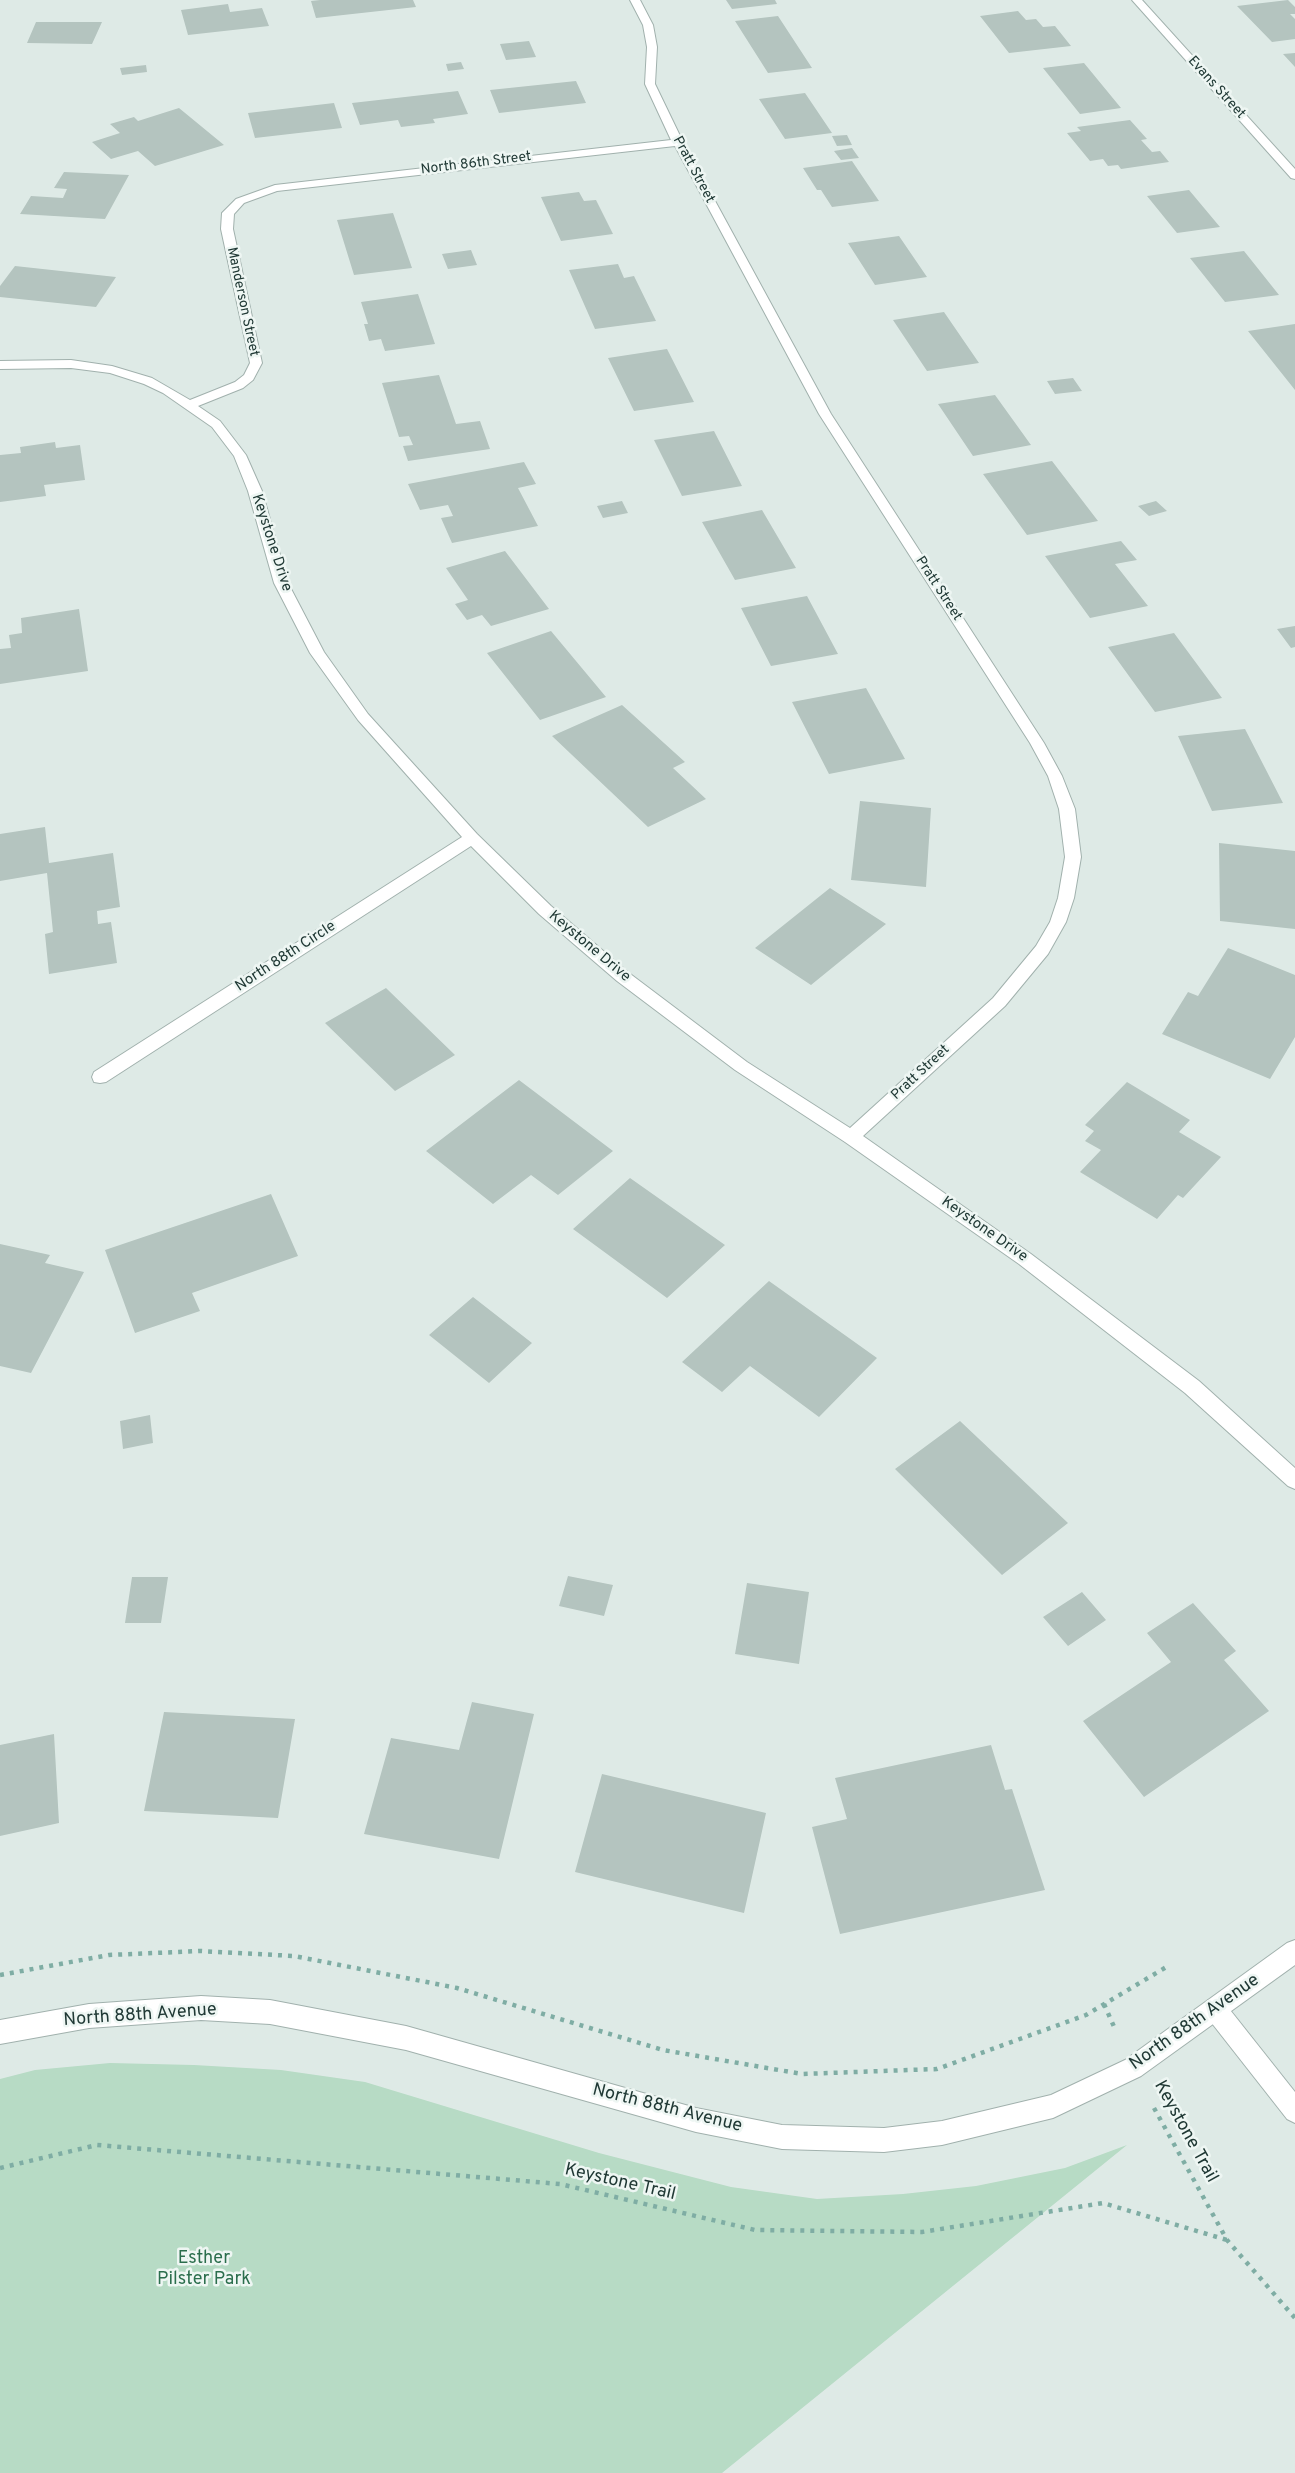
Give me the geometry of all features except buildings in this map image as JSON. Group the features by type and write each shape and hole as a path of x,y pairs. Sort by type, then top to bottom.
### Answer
{"street":[{"name":"Pratt Street","path":"635,0 648,26 652,47 650,84 678,142 825,414 1037,743 1055,776 1067,808 1073,857 1066,898 1058,922 1042,950 999,1002 851,1137"},
{"name":"Evans Street","path":"1137,0 1295,176"},
{"name":"North 86th Street","path":"274,188 678,142"},
{"name":"Manderson Street","path":"189,405 239,385 249,377 256,363 226,229 228,213 240,201 274,188"},
{"name":"Keystone Drive","path":"0,366 71,364 112,370 148,381 167,390 216,424 240,455 255,491 281,583 317,653 363,717 472,838 545,910 623,977 741,1066 851,1137 1025,1259 1192,1387 1295,1479"},
{"name":"North 88th Circle","path":"100,1077 472,838"},
{"name":"North 88th Avenue","path":"0,2032 89,2016 201,2008 270,2012 406,2038 696,2120 782,2137 884,2140 942,2133 1053,2106 1133,2068 1295,1951"},
{"path":"1215,2009 1295,2111"}],"path":[{"path":"0,1976 109,1955 200,1951 294,1956 457,1988 663,2050 802,2074 937,2069 1086,2015 1167,1966"},
{"name":"Keystone Trail","path":"1104,2004 1133,2068 1227,2241 1295,2318"},
{"name":"Keystone Trail","path":"0,2168 97,2145 560,2184 755,2230 922,2232 1103,2203 1227,2241"}],"green space":[{"name":"Esther Pilster Park","path":"110,2063 281,2070 365,2082 599,2153 731,2187 817,2199 903,2194 976,2186 1065,2168 1127,2145 722,2473 0,2473 0,2079 35,2070"}]}
